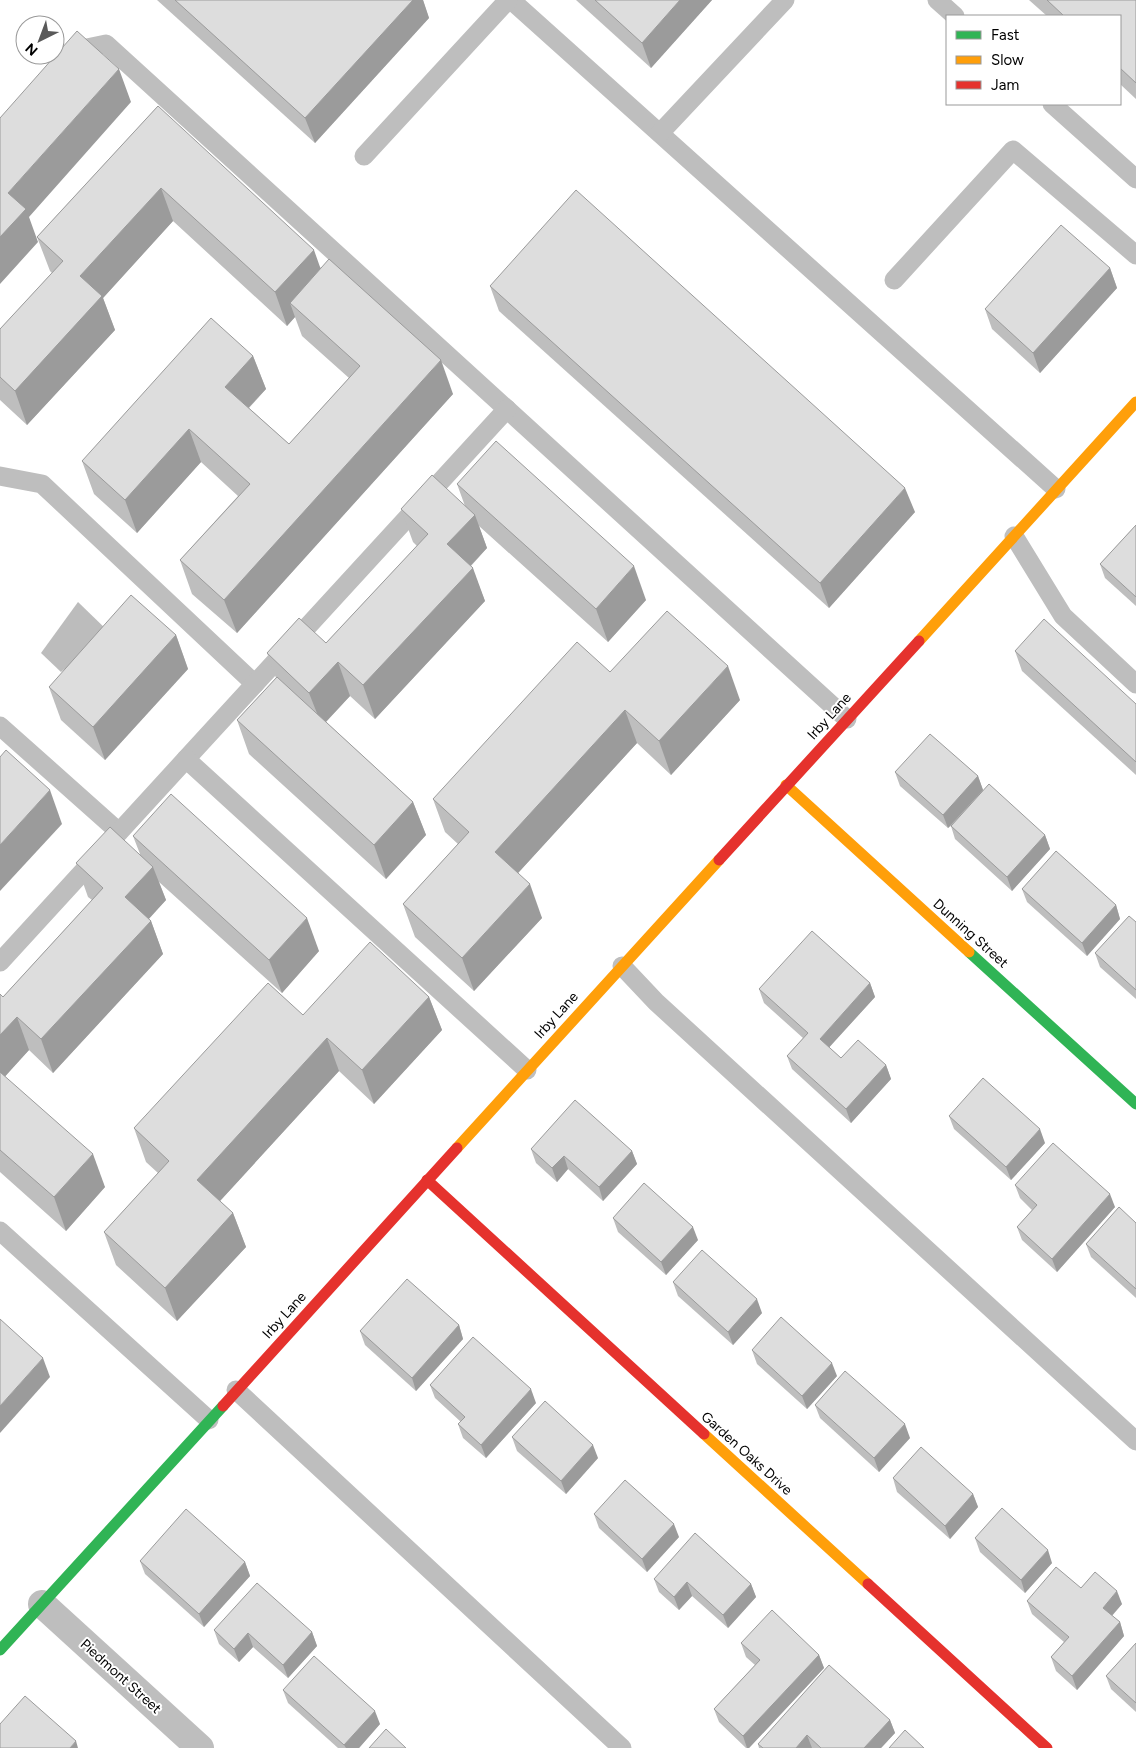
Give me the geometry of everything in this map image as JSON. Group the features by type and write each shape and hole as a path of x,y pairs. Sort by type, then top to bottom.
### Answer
{"street":[{"name":"Irby Lane","path":"0,1650 1136,402"},
{"name":"Dunning Street","path":"786,785 1136,1104"},
{"name":"Garden Oaks Drive","path":"426,1180 1047,1748"},
{"name":"Piedmont Street","path":"42,1604 200,1748"}],"lane":[{"path":"364,156 510,0 1056,489"},
{"path":"660,133 785,0"},
{"path":"937,0 954,15"},
{"path":"63,70 82,50 106,44 847,719"},
{"path":"1053,105 1136,180"},
{"path":"894,280 1013,150 1136,255"},
{"path":"0,962 507,409"},
{"path":"0,476 42,484 255,684"},
{"path":"1014,536 1063,616 1136,684"},
{"path":"0,726 120,832"},
{"path":"186,760 527,1070"},
{"path":"622,966 656,1002 1136,1442"},
{"path":"0,1231 209,1420"},
{"path":"236,1390 622,1748"}],"shaded area":[{"path":"78,602 109,632 61,672 41,653"}],"building":[{"path":"175,0 413,0 305,118"},
{"path":"595,0 680,0 642,43"},
{"path":"1047,0 1136,0 1136,83 1121,69 1121,15 1063,15"},
{"path":"77,31 119,69 8,193 26,209 0,237 0,118 47,65 65,65 65,45"},
{"path":"158,106 314,250 275,292 161,188 80,276 102,296 15,391 0,377 0,329 63,261 37,237"},
{"path":"576,190 905,488 820,583 490,286"},
{"path":"1061,225 1110,268 1033,353 985,309"},
{"path":"329,259 441,360 224,600 180,560 250,484 189,429 125,500 82,461 211,318 253,356 225,387 289,444 360,366 290,303"},
{"path":"496,441 634,566 596,609 457,484"},
{"path":"432,475 475,515 447,544 473,568 363,685 338,662 309,693 267,653 299,618 326,643 428,534 401,509"},
{"path":"1136,525 1136,597 1100,564"},
{"path":"131,595 176,635 93,727 49,687"},
{"path":"667,611 728,666 659,741 625,710 495,852 530,884 462,958 403,904 469,832 433,799 577,642 610,672"},
{"path":"1044,619 1136,704 1136,762 1015,651"},
{"path":"277,677 413,802 374,845 237,720"},
{"path":"930,734 978,776 943,815 895,772"},
{"path":"6,750 50,790 0,845 0,757"},
{"path":"989,784 1045,835 1007,877 951,826"},
{"path":"171,794 307,918 269,960 133,836"},
{"path":"110,827 153,867 125,897 151,921 41,1039 17,1017 0,1035 0,994 3,997 103,888 76,863"},
{"path":"1056,851 1116,905 1082,943 1022,889"},
{"path":"1129,916 1136,922 1136,990 1095,953"},
{"path":"812,931 870,983 820,1039 841,1058 858,1040 886,1065 846,1109 787,1056 808,1033 759,989"},
{"path":"370,942 429,997 362,1070 327,1038 197,1180 233,1213 165,1288 104,1232 169,1161 134,1128 268,983 303,1015"},
{"path":"0,1072 93,1154 54,1197 0,1150"},
{"path":"983,1078 1040,1129 1006,1167 949,1116"},
{"path":"575,1100 632,1151 599,1187 564,1156 552,1168 531,1149"},
{"path":"1053,1143 1110,1194 1052,1259 1017,1227 1037,1205 1015,1185"},
{"path":"644,1183 693,1227 661,1262 613,1218"},
{"path":"1119,1207 1136,1223 1136,1289 1086,1244"},
{"path":"702,1250 757,1299 728,1332 673,1282"},
{"path":"407,1279 459,1325 412,1378 360,1331"},
{"path":"781,1317 832,1363 802,1396 752,1350"},
{"path":"0,1319 43,1358 0,1406"},
{"path":"473,1337 531,1389 481,1445 458,1424 465,1417 430,1385"},
{"path":"845,1371 905,1424 874,1458 815,1405"},
{"path":"545,1401 593,1445 561,1481 512,1437"},
{"path":"921,1447 973,1494 945,1526 893,1478"},
{"path":"625,1480 674,1524 642,1559 594,1514"},
{"path":"1002,1508 1048,1550 1021,1580 975,1538"},
{"path":"186,1509 245,1562 199,1614 140,1561"},
{"path":"695,1533 751,1584 723,1615 687,1582 674,1597 654,1579"},
{"path":"1056,1567 1081,1588 1095,1572 1117,1591 1103,1608 1120,1622 1072,1676 1051,1657 1069,1637 1027,1601"},
{"path":"257,1583 312,1632 283,1665 248,1633 234,1649 214,1630"},
{"path":"772,1610 819,1655 743,1736 714,1709 760,1660 741,1643"},
{"path":"1136,1643 1136,1703 1106,1676"},
{"path":"314,1656 375,1711 344,1745 283,1690"},
{"path":"829,1665 890,1720 864,1748 821,1748 807,1735 796,1748 763,1748 758,1744"},
{"path":"25,1696 76,1741 70,1748 0,1748 0,1724"},
{"path":"386,1729 406,1748 369,1748"},
{"path":"905,1730 924,1748 889,1748"}],"traffic: fast":[{"path":"969,952 1136,1104"},
{"path":"0,1650 223,1406"}],"traffic: slow":[{"path":"919,641 1136,402"},
{"path":"786,785 969,952"},
{"path":"457,1148 719,860"},
{"path":"704,1434 868,1584"}],"traffic: jam":[{"path":"719,860 919,641"},
{"path":"223,1406 457,1148"},
{"path":"427,1180 704,1434"},
{"path":"868,1584 1047,1748"}]}
